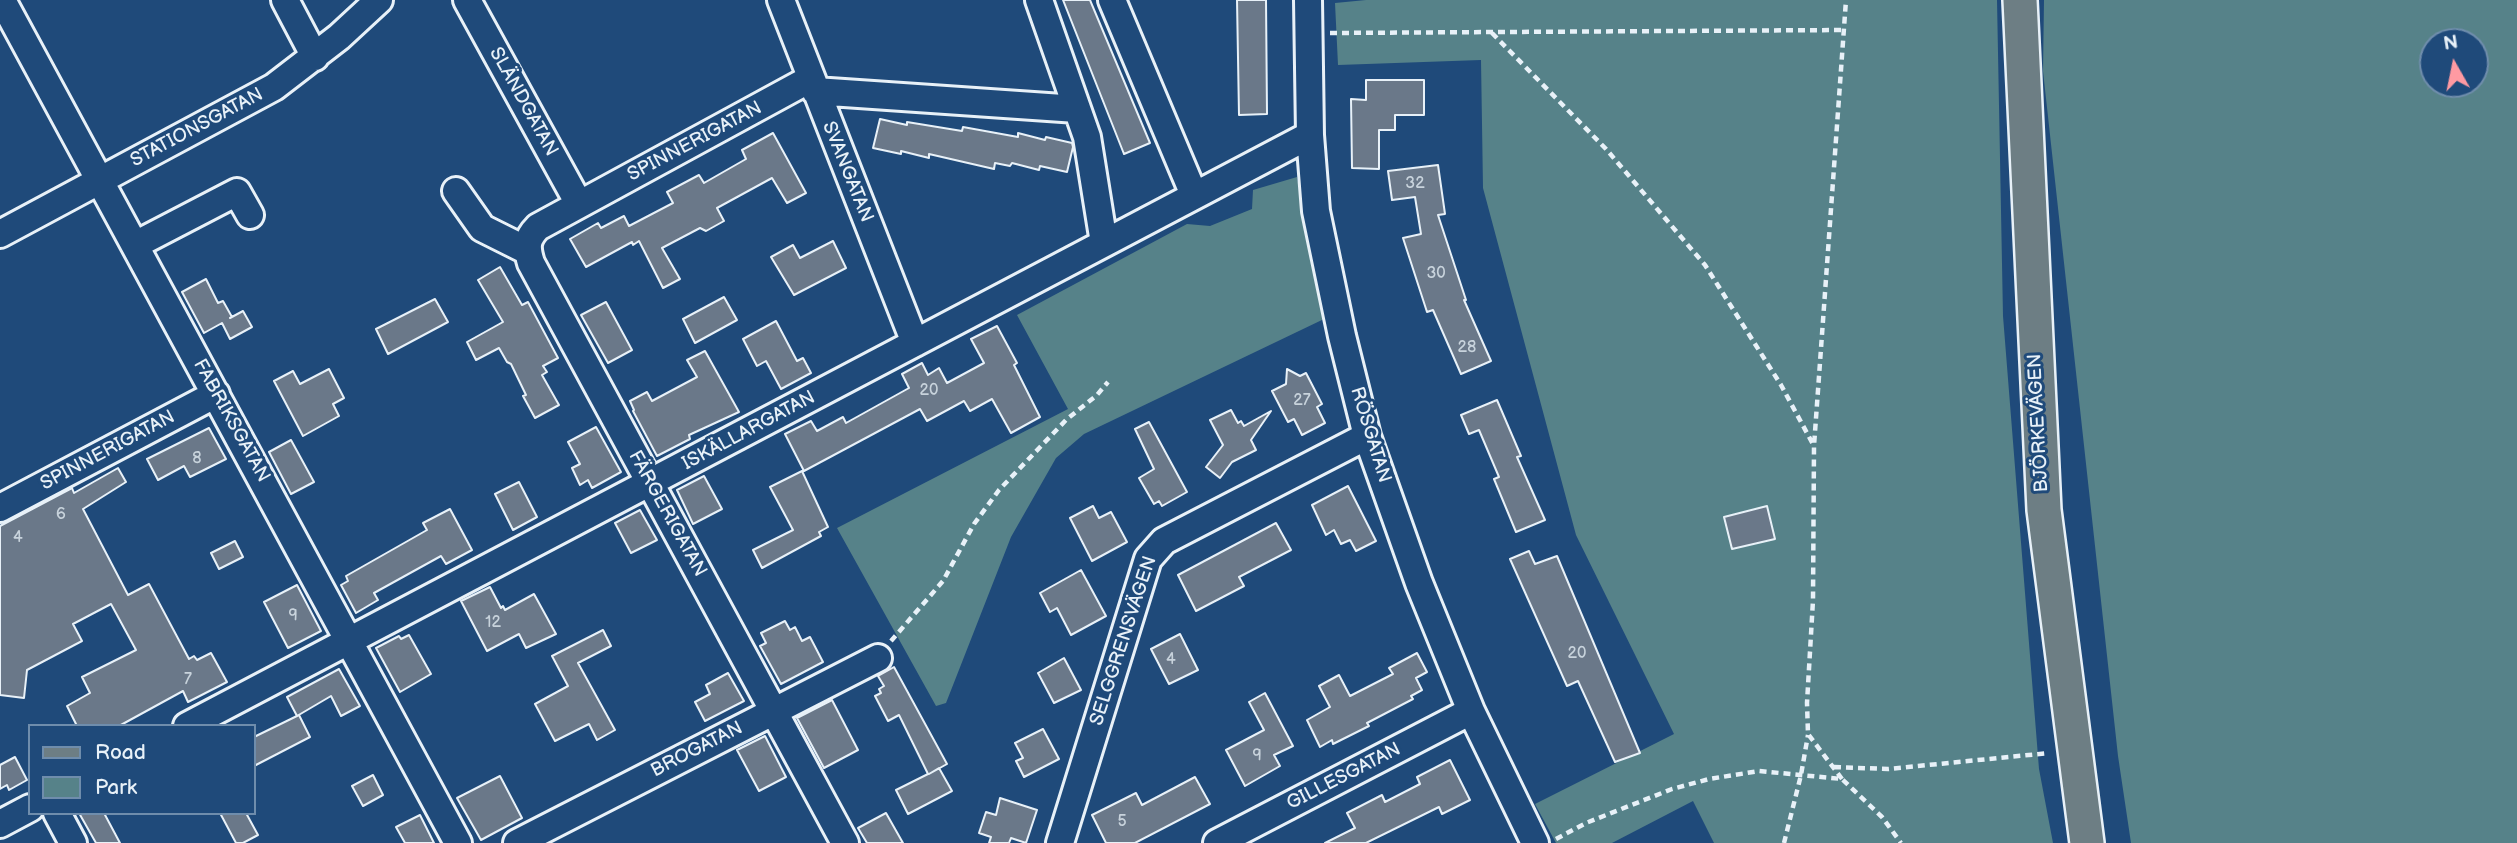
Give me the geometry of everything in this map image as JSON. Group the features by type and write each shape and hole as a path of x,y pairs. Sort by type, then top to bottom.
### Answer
{"main road":[{"name":"BJÖRKEVÄGEN","path":"2020,0 2043,510 2087,843"}],"street":[{"name":"FABRIKSGATAN","path":"2,0 458,843"},
{"path":"285,0 315,57"},
{"name":"STATIONSGATAN","path":"0,234 251,100 315,57 379,0"},
{"name":"SLÄNDGATAN","path":"467,0 579,204"},
{"name":"SVANGATAN","path":"781,0 915,343"},
{"path":"1039,0 1091,156 1104,243"},
{"path":"1112,0 1194,195"},
{"name":"RÖSGATAN","path":"1308,0 1310,135 1316,211 1342,337 1367,436 1419,583 1471,711 1535,843"},
{"path":"812,85 1077,109"},
{"name":"SPINNERIGATAN","path":"579,204 812,85"},
{"name":"ISKÄLLARGATAN","path":"191,724 1310,135"},
{"path":"456,191 482,228 526,250 527,241 538,227 579,204"},
{"path":"135,245 237,192 250,215"},
{"name":"FÄRGERIGATAN","path":"526,250 845,843"},
{"name":"SPINNERIGATAN","path":"0,508 216,394"},
{"name":"SELGGRENSVÄGEN","path":"1060,843 1148,559 1155,548 1367,436"},
{"name":"BROGATAN","path":"517,843 878,658"},
{"name":"GILLESGATAN","path":"1217,843 1471,711"},
{"path":"0,824 28,809"},
{"path":"58,815 73,843"}],"path":[{"path":"1784,843 1808,734 1807,703 1813,600 1814,446 1846,0"},
{"path":"1308,33 1845,30"},
{"path":"1491,32 1606,149 1705,265 1781,385 1814,446"},
{"path":"878,658 943,582 974,524 999,490 1066,420 1097,395 1108,382"},
{"path":"1808,734 1842,779 1882,817 1902,843"},
{"path":"1833,767 1888,769 2074,751"},
{"path":"1549,843 1586,823 1672,789 1709,779 1759,771 1842,779"}],"green space":[{"path":"1366,0 1997,0 2003,316 2039,769 2053,843 1714,843 1693,801 1612,843 1556,843 1535,804 1674,734 1576,535 1483,188 1481,60 1338,65 1335,3"},
{"path":"2044,0 2517,0 2517,843 2131,843 2118,756 2043,71"},
{"path":"1297,177 1324,319 1084,434 1056,458 1011,537 946,703 936,706 837,528 1068,409 1017,315 1187,224 1210,226 1252,209 1253,190"}],"building":[{"path":"1063,0 1090,0 1150,143 1124,154"},
{"path":"1237,0 1266,0 1267,114 1239,115"},
{"path":"1366,80 1424,80 1424,115 1395,115 1395,130 1379,130 1379,169 1352,168 1351,99 1366,100"},
{"path":"880,119 962,131 963,127 1018,137 1018,133 1045,140 1046,137 1072,143 1073,147 1067,172 1040,166 1039,170 1012,163 1010,166 995,163 994,169 929,154 929,158 873,148"},
{"path":"773,133 806,193 787,203 772,178 717,208 724,221 706,231 700,228 662,248 680,279 663,288 639,241 633,245 632,242 586,267 570,239 598,223 601,228 624,216 629,226 673,203 667,192 699,175 704,183 746,159 742,150"},
{"path":"1438,165 1445,214 1438,215 1464,300 1491,361 1461,374 1433,310 1427,312 1403,238 1421,234 1415,197 1392,200 1388,171"},
{"path":"833,241 846,268 794,295 771,257 793,245 800,258"},
{"path":"500,267 522,305 528,302 558,358 543,366 547,372 542,375 559,405 535,418 511,364 499,348 476,360 467,342 503,322 478,280"},
{"path":"206,279 218,303 223,301 232,317 243,311 252,327 230,339 222,323 204,333 182,292"},
{"path":"724,297 737,320 695,343 683,319"},
{"path":"435,299 448,322 388,354 376,329"},
{"path":"606,302 632,350 608,363 581,315"},
{"path":"776,321 797,361 803,358 811,373 781,389 766,361 757,366 743,339"},
{"path":"997,326 1017,363 1014,365 1040,417 1011,433 992,399 970,411 964,401 927,421 920,409 804,471 785,434 811,421 817,431 843,417 846,423 909,388 902,374 922,363 928,375 939,368 947,383 984,363 971,339"},
{"path":"705,351 739,412 689,435 690,439 657,456 630,401 647,392 652,401 697,377 687,360"},
{"path":"329,369 344,398 333,404 339,416 303,436 274,381 293,371 300,384"},
{"path":"1287,369 1300,376 1306,373 1322,404 1317,407 1325,423 1302,435 1294,419 1288,422 1272,391 1286,384"},
{"path":"1497,400 1521,456 1517,457 1545,520 1516,532 1494,479 1499,477 1479,430 1469,434 1461,415"},
{"path":"1231,410 1238,423 1241,421 1244,426 1271,411 1251,440 1256,450 1232,462 1220,478 1206,467 1223,445 1210,420"},
{"path":"1149,422 1187,492 1162,506 1159,501 1154,504 1139,478 1154,469 1135,429"},
{"path":"596,427 621,472 592,488 588,480 580,485 572,468 580,464 568,442"},
{"path":"209,428 226,459 190,477 184,466 158,480 147,459"},
{"path":"291,440 314,482 291,494 269,452"},
{"path":"118,468 126,482 83,509 128,595 149,584 189,659 194,656 197,660 211,653 227,682 188,702 183,691 123,724 76,724 67,706 90,693 82,677 136,650 111,604 73,624 82,641 27,670 24,698 0,695 0,526 72,488 74,493"},
{"path":"802,471 828,527 819,532 821,536 762,568 753,550 793,530 770,487"},
{"path":"704,476 722,509 693,524 677,490"},
{"path":"519,482 537,517 513,530 495,494"},
{"path":"1348,486 1376,541 1356,551 1350,540 1341,544 1334,530 1326,535 1312,505"},
{"path":"1093,506 1099,518 1111,512 1127,542 1092,561 1070,518"},
{"path":"1767,506 1775,539 1732,549 1724,517"},
{"path":"450,509 472,550 446,564 441,556 374,593 378,600 356,613 341,585 348,581 346,576 427,530 423,523"},
{"path":"640,510 657,540 631,553 615,523"},
{"path":"1276,523 1291,550 1239,577 1244,586 1196,611 1178,575"},
{"path":"235,541 243,557 219,569 211,553"},
{"path":"1529,551 1535,564 1557,556 1640,753 1615,762 1578,681 1567,686 1510,559"},
{"path":"1081,570 1106,616 1071,635 1057,608 1050,612 1040,593"},
{"path":"297,585 321,631 288,648 264,602"},
{"path":"490,587 501,608 503,606 505,610 534,594 556,634 526,648 519,634 487,651 461,601"},
{"path":"785,621 790,630 795,627 802,641 810,637 823,662 781,684 760,646 766,643 761,633"},
{"path":"603,630 611,646 578,663 615,730 597,740 589,724 555,741 535,704 568,686 552,656"},
{"path":"1180,634 1198,670 1169,684 1151,649"},
{"path":"409,635 431,674 400,692 376,648 399,636 401,639"},
{"path":"1417,653 1427,672 1416,678 1422,690 1411,696 1413,699 1367,723 1369,726 1333,744 1332,740 1320,747 1307,720 1330,707 1319,686 1339,675 1350,696 1393,674 1389,668"},
{"path":"1064,658 1081,690 1054,703 1038,673"},
{"path":"894,667 947,764 939,768 952,791 908,814 896,790 928,774 899,715 888,721 875,696 881,693 879,689 884,686 878,676"},
{"path":"339,669 360,706 341,716 331,696 297,716 287,697"},
{"path":"728,673 744,701 705,721 695,702 710,694 706,685"},
{"path":"1265,693 1293,746 1274,755 1280,766 1245,786 1226,750 1264,730 1249,702"},
{"path":"832,700 858,750 824,768 797,718"},
{"path":"299,715 310,737 256,765 256,736"},
{"path":"1043,729 1059,759 1024,777 1016,761 1023,758 1015,743"},
{"path":"765,736 786,777 759,791 737,750"},
{"path":"15,757 27,780 9,790 7,785 0,789 0,765"},
{"path":"1450,760 1470,800 1442,814 1439,807 1366,843 1325,843 1355,828 1347,813 1382,795 1385,802 1420,784 1417,777"},
{"path":"373,775 383,795 363,806 352,786"},
{"path":"500,776 522,818 481,840 457,798"},
{"path":"1195,777 1210,804 1135,843 1106,843 1092,815 1136,793 1142,805"},
{"path":"1000,798 1037,810 1026,843 1011,838 1009,843 989,843 991,837 979,833 986,812 996,815"},
{"path":"886,813 903,843 867,843 858,828"},
{"path":"80,815 105,815 120,843 96,843"},
{"path":"221,815 247,815 258,835 243,843 236,843"},
{"path":"420,815 434,843 405,843 396,827"}]}
